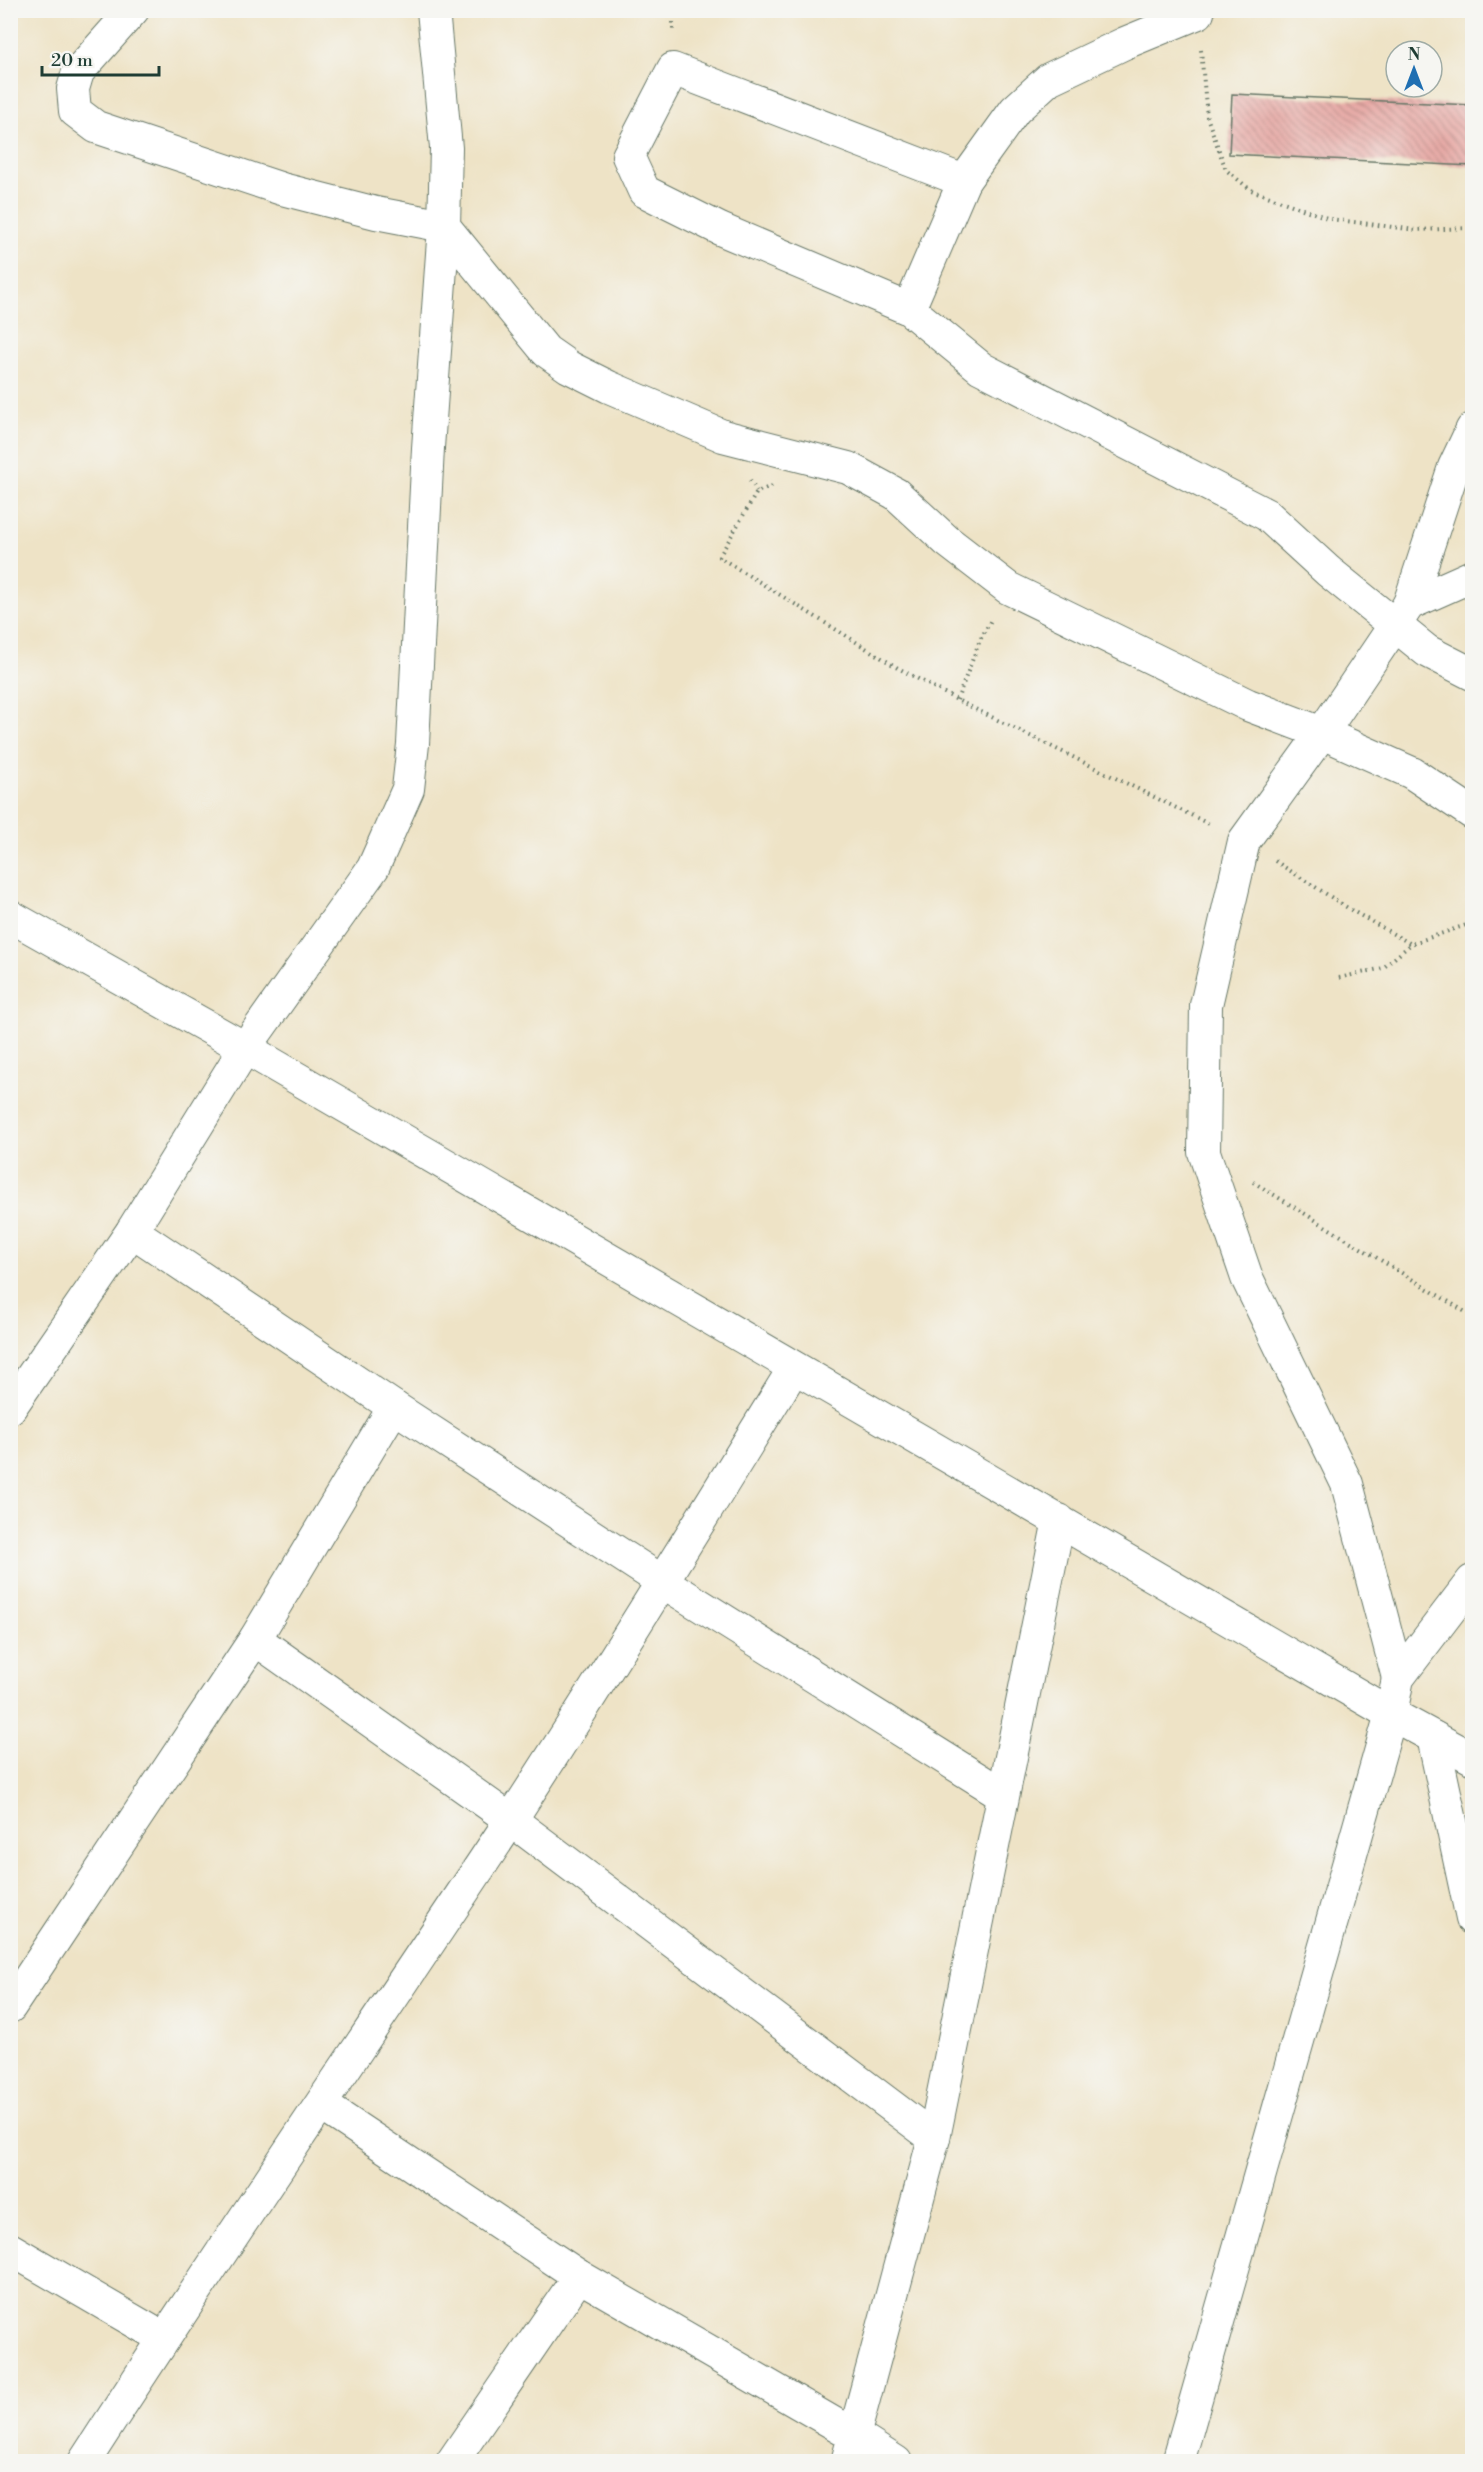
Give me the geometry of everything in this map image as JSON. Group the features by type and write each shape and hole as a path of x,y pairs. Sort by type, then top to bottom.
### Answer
{"street":[{"path":"133,10 78,72 73,89 75,111 96,128 282,189 376,213 444,226 546,351 569,367 609,387 723,436 848,468 896,495 947,541 1008,588 1248,705 1322,733 1412,773 1473,813"},
{"path":"10,1408 132,1231 245,1048 373,868 408,789 413,744 428,448 444,226 446,148 433,10"},
{"path":"909,309 964,182 1015,110 1049,79 1197,12"},
{"path":"964,182 674,69 628,156 644,190 730,233 909,309 981,368 1267,515 1328,571 1402,614 1427,651 1473,674"},
{"path":"1178,2462 1391,1714 1398,1678 1347,1484 1247,1278 1204,1152 1206,1005 1244,841 1322,733 1402,614 1454,466 1473,429"},
{"path":"1402,614 1473,576"},
{"path":"10,916 245,1048 1391,1714 1473,1758"},
{"path":"132,1231 394,1407 663,1582 1002,1794"},
{"path":"84,2462 164,2338 511,1820 663,1582 794,1368"},
{"path":"10,2007 255,1639 394,1407"},
{"path":"851,2448 934,2138 1059,1520"},
{"path":"1398,1678 1473,1581"},
{"path":"255,1639 511,1820 934,2138"},
{"path":"1433,1737 1473,1920"},
{"path":"322,2105 579,2276 851,2448 896,2462"},
{"path":"10,2249 164,2338"},
{"path":"452,2462 579,2276"}],"path":[{"path":"1197,12 1206,117 1226,170 1251,190 1330,219 1416,230 1473,228"},
{"path":"777,484 757,492 719,557 898,668 957,700 1244,841 1351,910 1411,944"},
{"path":"957,700 980,640 1008,588"},
{"path":"1339,978 1383,968 1411,944 1473,923"},
{"path":"1204,1152 1473,1316"}],"building":[{"path":"1232,94 1472,105 1472,166 1229,154"}]}
